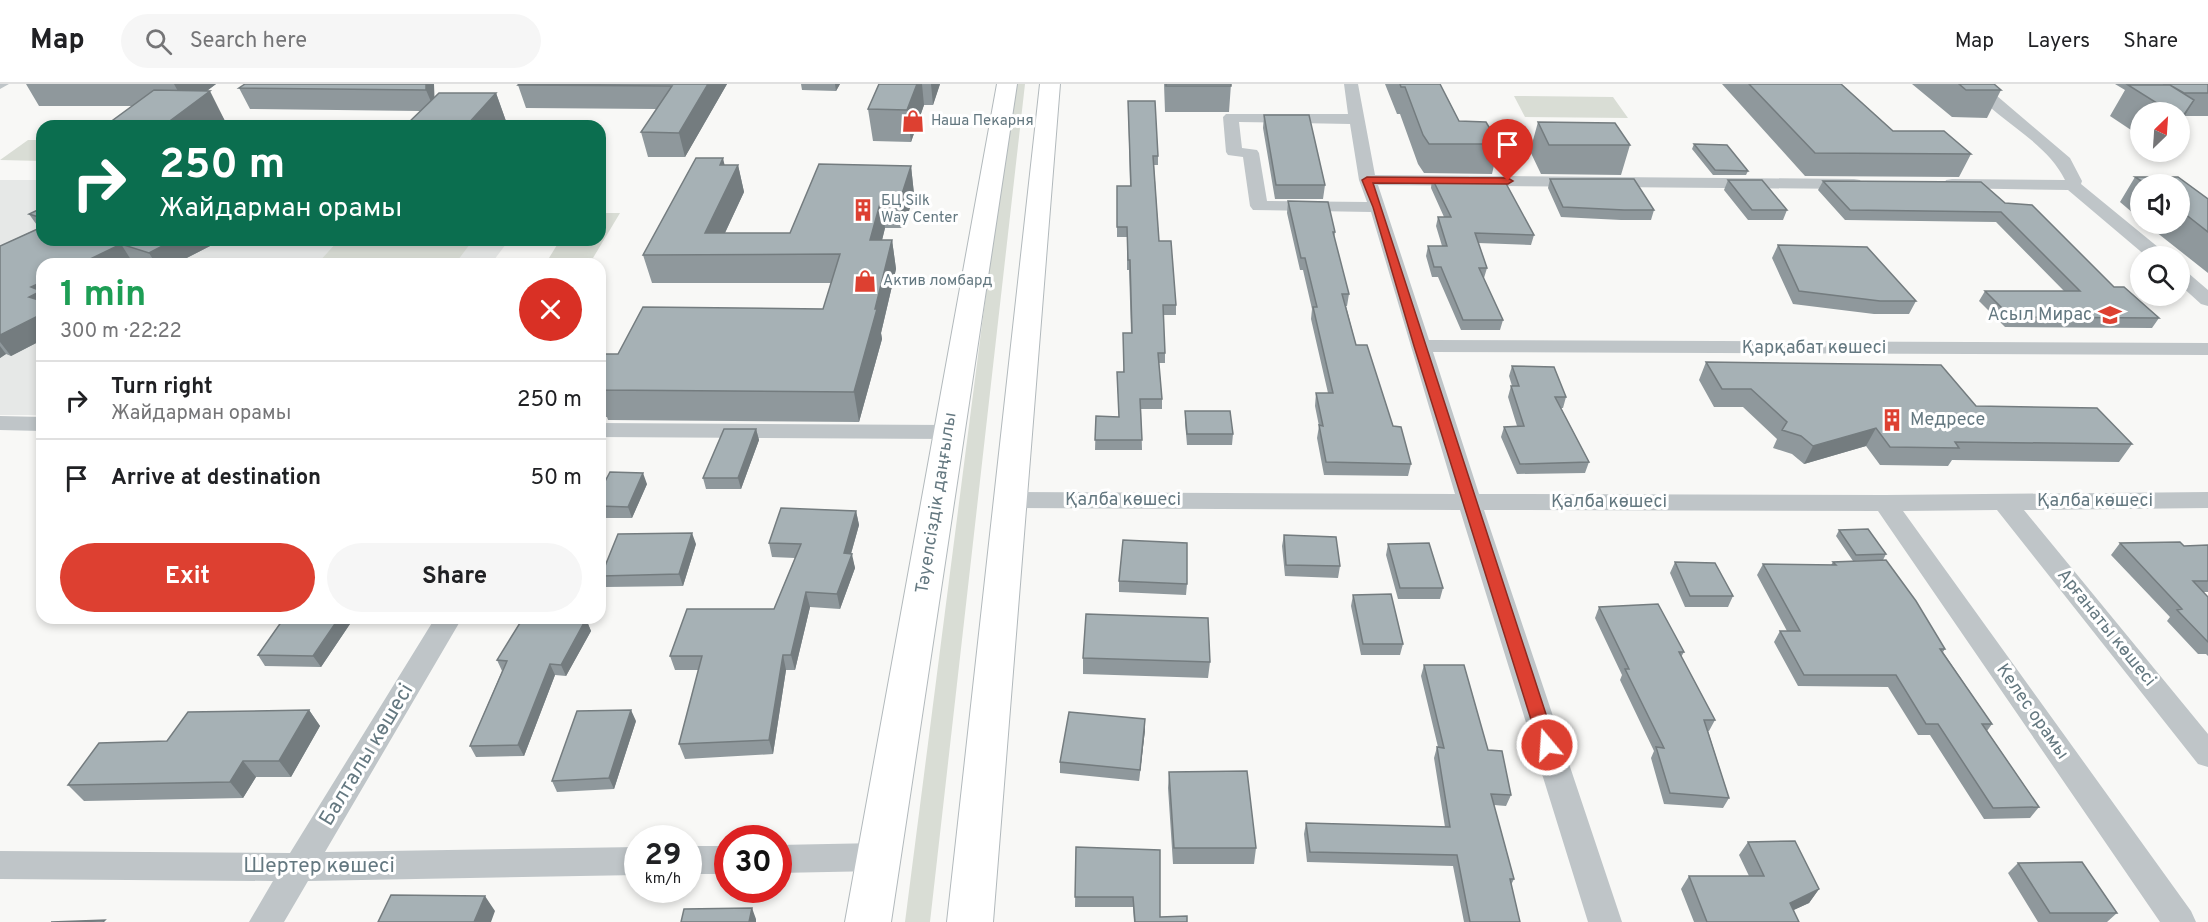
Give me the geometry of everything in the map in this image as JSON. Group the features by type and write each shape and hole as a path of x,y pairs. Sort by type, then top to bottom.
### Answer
{"main road":[{"name":"Тәуелсіздік даңғылы","path":"868,922 1007,84"},
{"path":"970,922 1050,84"}],"street":[{"path":"1351,84 1367,180 1378,207 1469,501 1605,922"},
{"path":"1974,84 2064,161 2074,181 2072,185"},
{"path":"1357,119 1231,117 1234,152 1251,153 1259,206 1378,207"},
{"path":"1367,180 1869,184"},
{"path":"1940,184 2072,185 2145,246"},
{"path":"2190,285 2208,300"},
{"name":"Қарқабат көшесі","path":"1420,346 2208,349"},
{"path":"0,423 36,424"},
{"path":"606,430 949,432"},
{"name":"Қалба көшесі","path":"1010,500 1886,503 2208,500"},
{"name":"Арғанаты көшесі","path":"2004,502 2208,755"},
{"name":"Келес орамы","path":"1886,503 2180,922"},
{"name":"Балталы көшесі","path":"266,922 445,624"},
{"path":"792,859 878,857"},
{"name":"Шертер көшесі","path":"0,865 300,867 624,861"}],"shaded area":[{"path":"1013,84 1025,84 930,922 905,922"},
{"path":"1514,96 1613,97 1628,118 1525,117"},
{"path":"28,140 36,140 36,161 0,160"},
{"path":"0,180 36,180 36,246 504,246 496,258 36,258 36,415 0,415"},
{"path":"606,213 620,213 606,236"},
{"path":"334,246 468,246 460,258 322,258"},
{"path":"556,246 600,246 593,258 549,258"}],"building":[{"path":"245,84 426,84 426,90 239,88"},
{"path":"519,84 708,84 679,133 641,132 672,86"},
{"path":"879,84 917,84 907,110 868,109"},
{"path":"1166,84 1231,84 1231,86 1166,86"},
{"path":"1400,84 1440,84 1459,121 1486,122 1499,144 1429,144 1423,135 1405,87 1401,87"},
{"path":"1749,84 1841,84 1893,131 1944,131 1971,154 1815,153"},
{"path":"1959,84 1994,84 2001,90 1966,90"},
{"path":"2163,84 2208,84 2208,93 2184,93 2170,85"},
{"path":"2128,85 2170,85 2194,100 2190,106 2190,102 2155,102"},
{"path":"154,90 210,91 171,120 113,120"},
{"path":"439,93 496,93 471,120 411,120"},
{"path":"1128,101 1155,101 1158,156 1153,156 1159,241 1171,241 1176,305 1163,305 1165,353 1158,353 1162,399 1140,399 1142,440 1095,440 1096,416 1119,417 1117,372 1124,372 1123,333 1132,333 1127,227 1117,227 1117,186 1131,186"},
{"path":"1264,115 1309,115 1325,185 1276,185"},
{"path":"1538,122 1615,123 1630,145 1549,145"},
{"path":"1694,144 1727,145 1748,171 1715,170"},
{"path":"696,158 723,158 720,165 738,165 705,233 790,233 819,164 911,166 900,200 881,200 870,240 892,240 875,309 877,309 854,392 606,390 606,354 618,354 643,307 823,309 840,254 643,255"},
{"path":"1432,178 1503,178 1534,235 1475,233 1487,268 1479,268 1503,320 1463,320 1441,267 1434,267 1428,246 1447,246 1438,217 1451,217"},
{"path":"1550,179 1634,179 1654,210 1563,207"},
{"path":"1728,180 1762,180 1787,210 1752,210"},
{"path":"1823,181 1981,182 2005,203 2032,205 2114,287 2124,287 2130,292 2130,306 2145,306 2159,318 2011,317 1985,291 2080,291 2001,212 1850,210"},
{"path":"2190,186 2208,199 2208,232 2190,218"},
{"path":"1288,201 1328,202 1335,232 1333,232 1349,294 1342,294 1356,345 1367,345 1393,426 1401,427 1411,464 1326,462 1319,425 1323,426 1316,393 1333,393 1313,307 1317,307 1305,258 1301,258"},
{"path":"36,230 36,246 117,246 92,258 36,258 36,285 31,287 36,289 36,294 29,297 36,299 36,317 0,335 0,246"},
{"path":"1778,245 1867,247 1916,301 1880,301 1799,291"},
{"path":"127,246 162,246 149,253"},
{"path":"1706,362 1941,365 1976,406 2097,408 2132,444 1955,442 1959,448 1890,447 1876,428 1813,446 1801,436 1782,430 1787,422 1751,389 1722,389"},
{"path":"1512,366 1554,367 1566,397 1555,397 1589,462 1520,464 1504,427 1524,426 1511,386 1519,386"},
{"path":"1185,411 1230,411 1233,434 1187,434"},
{"path":"724,429 756,429 738,478 703,478"},
{"path":"610,472 643,473 628,507 606,506 606,480"},
{"path":"781,508 856,511 844,553 852,554 837,594 806,592 791,655 783,655 769,740 679,744 702,656 670,656 687,609 774,609 801,544 769,543"},
{"path":"1868,529 1886,554 1856,555 1839,530"},
{"path":"692,533 679,574 606,576 606,564 618,534"},
{"path":"1284,535 1336,537 1340,566 1286,565"},
{"path":"1123,540 1187,543 1187,584 1119,581"},
{"path":"2180,542 2184,546 2208,545 2208,581 2193,581 2208,597 2208,642 2177,610 2182,609 2120,543"},
{"path":"1429,543 1443,588 1400,588 1388,544"},
{"path":"1886,560 1916,601 1945,649 1940,649 1992,724 1982,724 2039,807 1993,808 1938,724 1926,724 1896,675 1804,675 1780,631 1800,631 1763,564 1836,565 1833,562"},
{"path":"1675,562 1715,563 1733,596 1690,596"},
{"path":"1391,594 1403,644 1363,644 1353,595"},
{"path":"1658,604 1684,652 1679,652 1715,720 1704,720 1729,798 1670,793 1656,747 1664,748 1625,669 1629,669 1599,607"},
{"path":"1086,614 1208,618 1210,662 1083,658"},
{"path":"280,624 335,624 313,656 258,655"},
{"path":"519,624 583,624 561,665 550,664 518,745 470,746 507,661 497,660"},
{"path":"1424,665 1464,665 1488,750 1502,751 1511,795 1491,794 1514,879 1510,879 1520,922 1470,922 1457,855 1310,852 1306,823 1450,827 1437,747 1444,748"},
{"path":"309,710 279,761 243,761 230,782 68,785 99,743 167,741 188,712"},
{"path":"631,710 609,778 552,781 577,711"},
{"path":"1069,712 1145,719 1140,770 1060,762"},
{"path":"1247,771 1256,848 1174,848 1169,772"},
{"path":"1795,841 1819,889 1790,903 1799,922 1707,922 1689,876 1764,876 1748,842"},
{"path":"1076,847 1160,850 1160,917 1187,916 1187,922 1135,922 1133,897 1075,897"},
{"path":"2082,862 2117,913 2050,913 2018,863"},
{"path":"391,895 485,896 474,922 378,922"},
{"path":"752,908 749,922 681,922 684,909"},
{"path":"105,920 103,922 51,922"}],"place":[{"name":"Наша Пекарня","path":"913,121"},
{"name":"БЦ Silk Way Center","path":"863,210"},
{"name":"Актив ломбард","path":"865,281"},
{"name":"Асыл Мирас","path":"2110,315"},
{"name":"Медресе","path":"1892,420"}],"route":[{"path":"1508,181 1367,180 1378,207 1547,745"}]}
